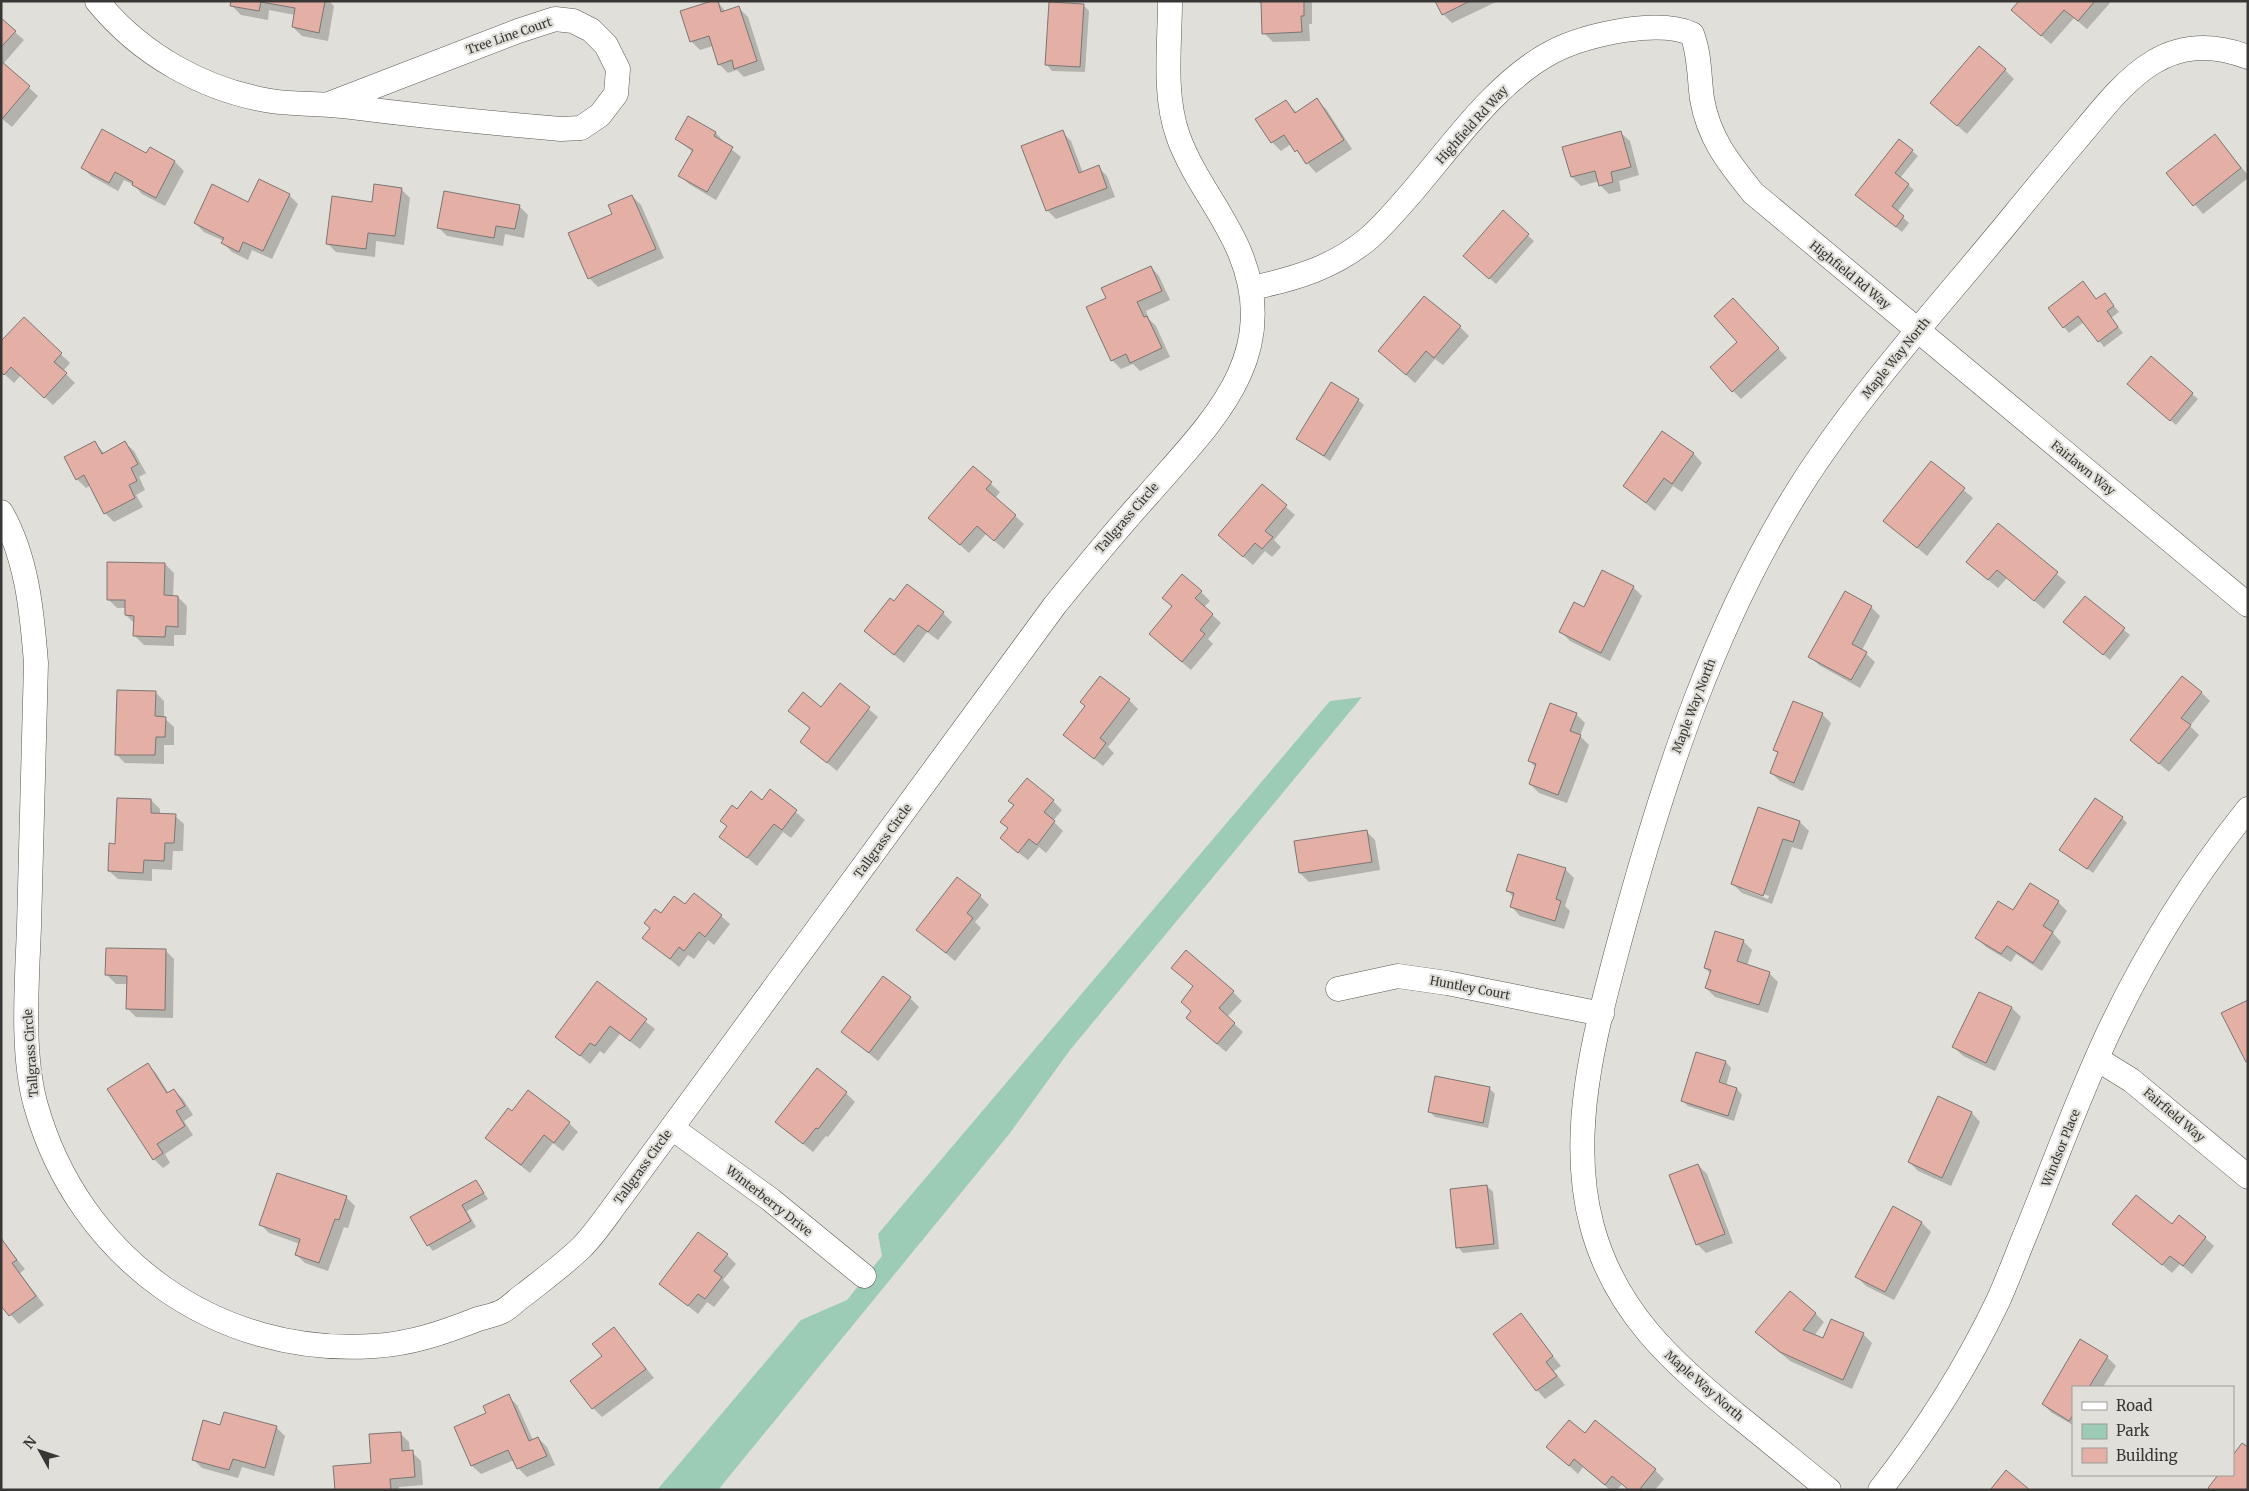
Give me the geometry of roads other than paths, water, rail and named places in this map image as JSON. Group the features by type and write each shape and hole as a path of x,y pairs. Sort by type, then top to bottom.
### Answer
{"street":[{"name":"Tree Line Court","path":"97,1 130,35 148,50 170,64 211,85 238,94 270,101 297,104 329,104 441,119 561,129 581,128 600,115 616,94 618,69 606,45 591,30 573,21 555,19 518,31 329,104"},
{"name":"Tallgrass Circle","path":"1,512 22,565 32,616 36,664 27,974 27,1030 32,1089 45,1133 81,1205 105,1237 131,1262 156,1284 183,1302 213,1318 248,1331 286,1341 329,1346 375,1346 443,1333 504,1311 583,1247 1055,606 1110,538 1222,408 1237,383 1245,363 1252,316 1252,288 1239,251 1206,194 1178,135 1168,75 1170,1"},
{"name":"Highfield Rd Way","path":"1252,288 1285,281 1315,271 1343,257 1370,237 1395,211 1484,107 1523,71 1552,52 1576,41 1604,33 1636,29 1667,29 1685,31 1692,34 1697,47 1702,100 1710,126 1720,152 1753,193 1918,331"},
{"name":"Maple Way North","path":"1829,1490 1670,1358 1640,1324 1611,1274 1592,1226 1582,1164 1582,1132 1586,1095 1602,1014 1639,870 1675,755 1701,681 1738,600 1805,480 1865,396 2116,91 2148,64 2160,58 2192,48 2206,47 2248,57"},
{"name":"Fairlawn Way","path":"1918,331 2248,606"},
{"name":"Windsor Place","path":"1880,1490 1933,1417 1957,1378 1998,1301 2097,1059 2132,985 2171,916 2213,852 2248,809"},
{"name":"Huntley Court","path":"1338,989 1398,976 1447,983 1602,1014"},
{"name":"Fairfield Way","path":"2097,1059 2131,1080 2248,1177"},
{"name":"Winterberry Drive","path":"672,1128 771,1200 864,1276"}]}
